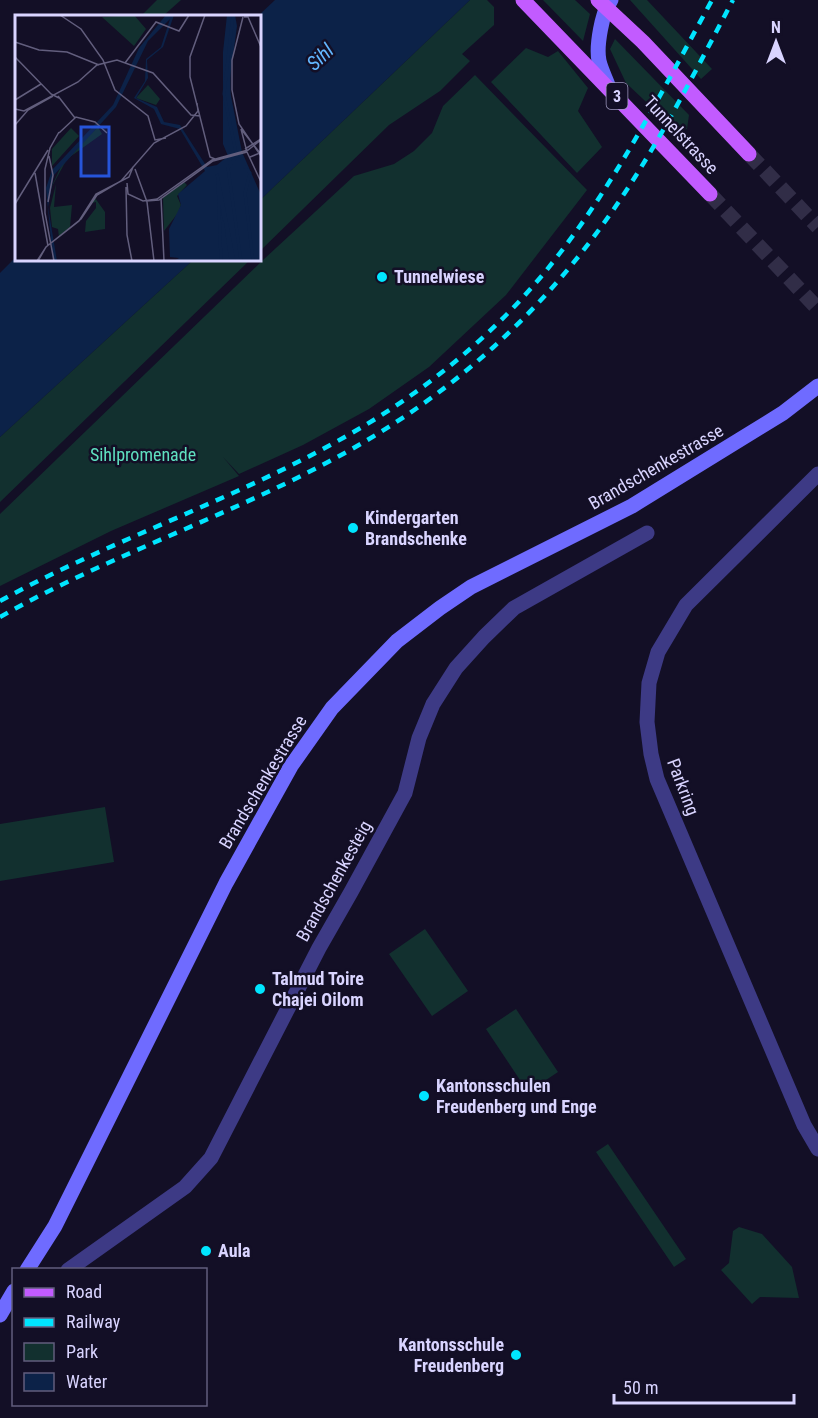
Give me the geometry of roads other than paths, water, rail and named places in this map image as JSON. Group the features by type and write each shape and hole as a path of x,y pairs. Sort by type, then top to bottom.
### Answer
{"main road":[{"name":"Tunnelstrasse","path":"523,0 710,194"},
{"name":"Tunnelstrasse","path":"605,2 750,154"}],"street":[{"path":"605,2 598,59 609,88"},
{"name":"Brandschenkestrasse","path":"28,1268 55,1226 226,883 291,766 332,708 397,641 471,587 632,506 783,414 818,386"},
{"name":"Parkring","path":"818,474 686,605 658,652 650,683 647,722 651,754 665,800 800,1115 818,1149"},
{"name":"Brandschenkesteig","path":"69,1268 185,1187 211,1158 319,948 405,793 422,729 433,704 456,668 514,608 647,533"},
{"path":"0,1315 12,1295"}],"water":[{"name":"Sihl","path":"275,0 470,0 261,199 261,15 259,15"},
{"path":"15,258 15,261 192,261 0,437 0,273"}],"tunnel":[{"path":"749,154 818,227"},
{"path":"710,194 818,309"}],"railway":[{"path":"0,601 82,560 250,485 365,426 427,384 485,336 537,282 582,223 641,130 712,0"},
{"path":"0,617 81,575 288,483 373,436 416,409 456,379 531,311 596,234 655,144 733,0"}],"place":[{"name":"Tunnelwiese","path":"382,277"},
{"name":"Kindergarten Brandschenke","path":"353,528"},
{"name":"Talmud Toire Chajei Oilom","path":"260,989"},
{"name":"Kantonsschulen Freudenberg und Enge","path":"424,1096"},
{"name":"Aula","path":"206,1251"},
{"name":"Kantonsschule Freudenberg","path":"516,1355"}],"park label":[{"name":"Sihlpromenade","path":"143,455"}]}
